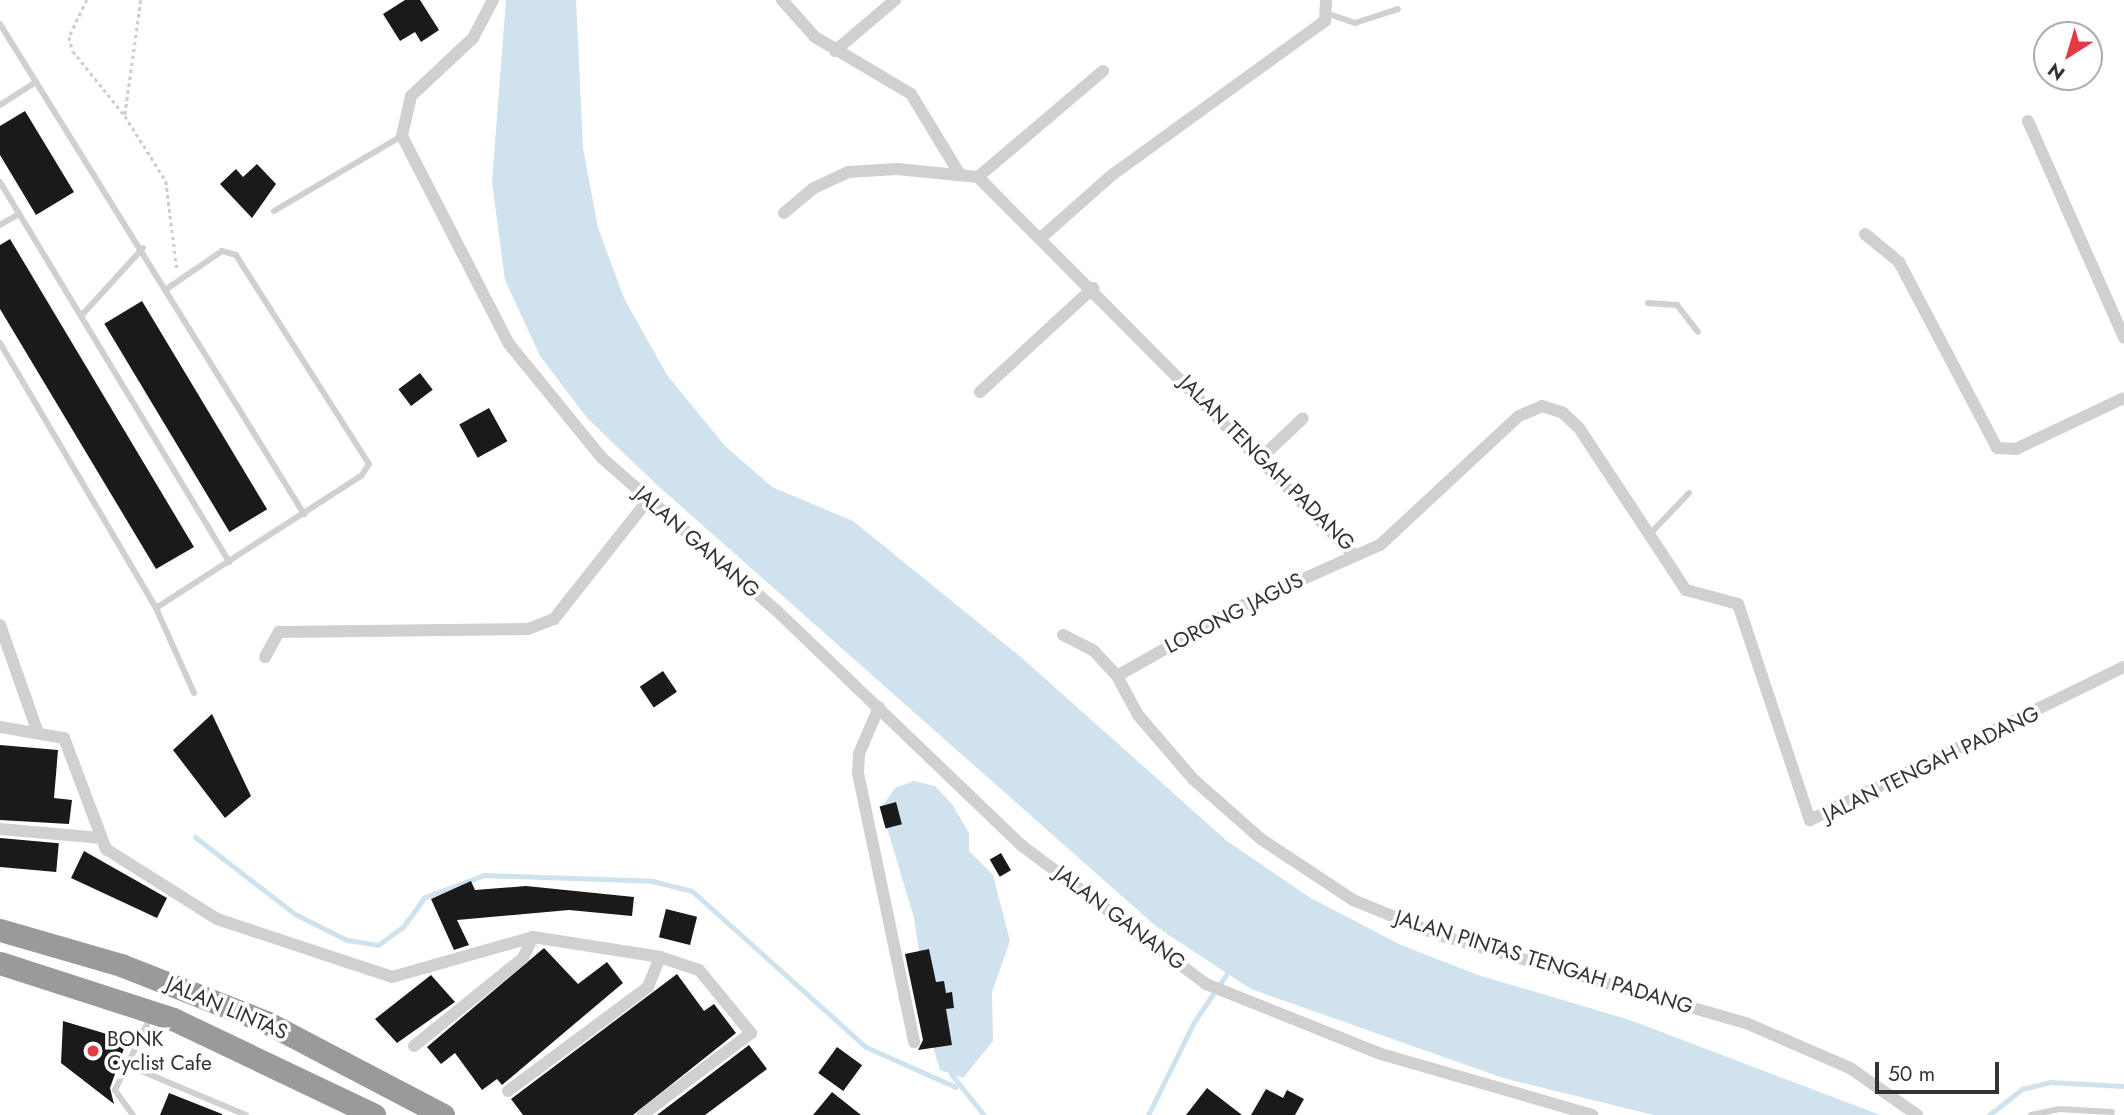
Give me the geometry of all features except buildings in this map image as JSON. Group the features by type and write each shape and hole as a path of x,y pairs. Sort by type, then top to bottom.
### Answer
{"highway":[{"name":"JALAN LINTAS","path":"0,930 121,965 266,1022 443,1115"},
{"name":"JALAN LINTAS","path":"0,963 154,1012 374,1115"}],"street":[{"path":"402,136 411,96 474,38 493,0"},
{"path":"782,0 835,51 911,94 960,173"},
{"path":"835,51 895,0"},
{"path":"1042,236 1112,175 1329,14 1326,0"},
{"path":"784,213 814,188 848,172 960,173 978,177 1103,71"},
{"path":"2028,121 2124,338"},
{"name":"JALAN GANANG","path":"402,136 533,381 648,500 879,707 1021,845 1214,989 1381,1054 1592,1115"},
{"name":"JALAN TENGAH PADANG","path":"978,177 1042,236 1354,555 1405,527 1519,416 1542,406 1563,412 1579,428 1686,590 1738,604 1810,820 2124,667"},
{"path":"1864,234 1899,262 1997,447 2016,449 2124,398"},
{"path":"980,392 1093,288"},
{"path":"1260,459 1303,418"},
{"path":"265,657 279,632 528,629 554,619 648,500"},
{"name":"LORONG JAGUS","path":"1117,676 1237,608 1354,555"},
{"path":"0,625 38,733"},
{"name":"JALAN PINTAS TENGAH PADANG","path":"1063,635 1093,650 1117,676 1138,715 1193,779 1261,839 1353,900 1440,935 1746,1023 1850,1068 1917,1115"},
{"path":"879,707 861,747 858,773 914,1042"},
{"path":"0,727 38,733 70,744 100,838 117,857 217,919 382,976 402,976 533,937 660,957 699,971 751,1033 642,1115"},
{"path":"0,829 100,838"},
{"path":"414,1046 523,958 533,937"},
{"path":"508,1091 648,987 660,957"}],"lane":[{"path":"1329,14 1355,23 1398,9"},
{"path":"0,24 168,288 304,514"},
{"path":"0,105 36,82"},
{"path":"274,211 402,136"},
{"path":"0,182 229,562"},
{"path":"0,225 19,214"},
{"path":"80,316 143,248"},
{"path":"156,608 362,475 366,453 236,255 222,251 168,288"},
{"path":"1648,303 1677,305 1698,332"},
{"path":"0,342 156,608 194,692"},
{"path":"1649,534 1689,493"},
{"path":"133,1115 115,1090 154,1012"},
{"path":"127,1065 246,1115"},
{"path":"2031,1115 2059,1109 2112,1112"}],"path":[{"path":"87,0 69,37 73,51 125,117 166,181 181,279"},
{"path":"125,117 141,0"}],"water":[{"path":"506,0 576,0 583,148 598,228 624,298 667,375 725,446 772,487 853,521 1022,658 1227,841 1309,897 1401,945 1478,975 1630,1020 1880,1115 1654,1115 1503,1078 1251,989 1158,928 657,485 588,419 540,356 505,280 492,182"},
{"path":"914,781 935,786 952,804 969,833 969,851 993,875 1010,941 992,992 993,1041 963,1078 940,1070 934,1050 914,918 881,808 895,788"}],"waterway":[{"path":"195,837 295,914 347,940 378,945 403,927 425,897 484,875 652,881 692,891 866,1047 956,1087"},
{"path":"1148,1115 1194,1022 1226,975"},
{"path":"951,1074 984,1115"},
{"path":"1989,1115 2022,1089 2050,1082 2124,1086"}],"place":[{"name":"BONK Cyclist Cafe","path":"93,1051"}]}
